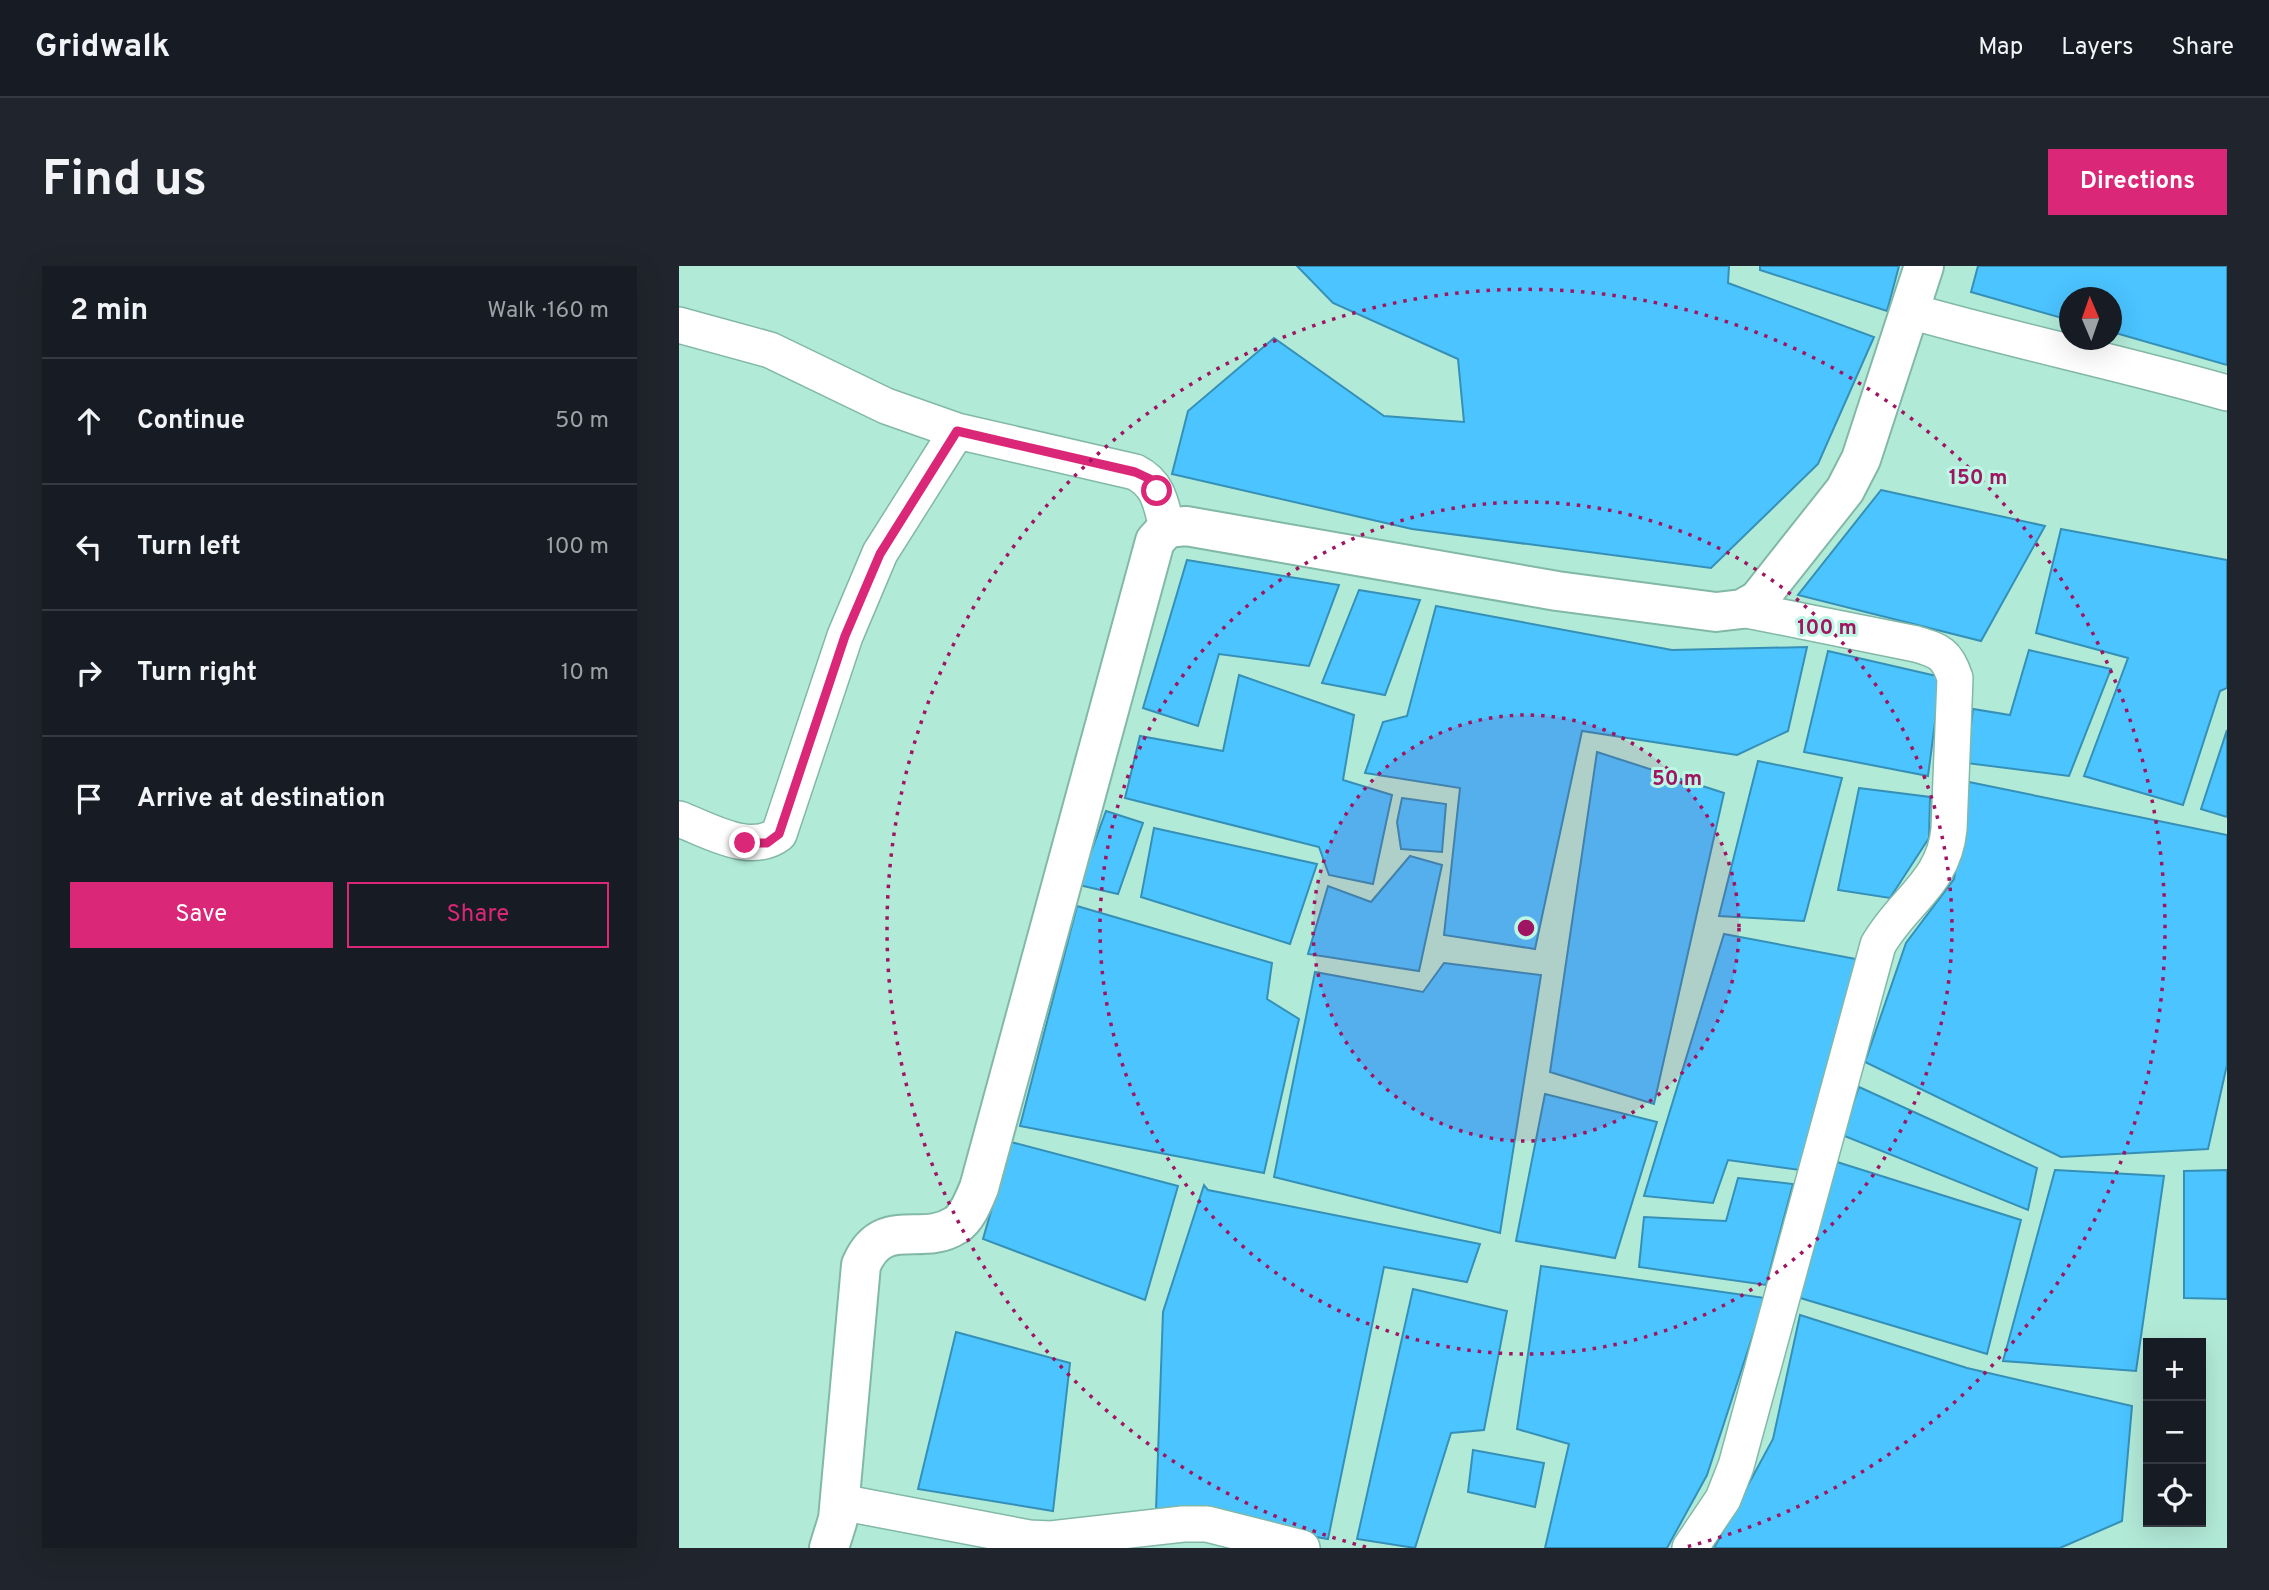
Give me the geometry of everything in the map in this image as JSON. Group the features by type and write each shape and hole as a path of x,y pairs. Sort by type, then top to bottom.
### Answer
{"street":[{"path":"1742,609 1758,600 1845,489 1861,459 1924,266"},
{"path":"1910,311 2015,341 2154,372 2227,393"},
{"path":"679,325 770,350 885,406 957,431 1135,472 1150,479 1157,491 1167,528"},
{"path":"679,820 745,843 767,843 779,834 845,636 880,554 957,431"},
{"path":"829,1548 834,1540 840,1502 861,1265 869,1246 885,1237 936,1231 956,1225 967,1212 979,1188 1155,541 1167,528 1186,526 1557,591 1716,612 1742,609 1916,644 1935,649 1949,660 1955,678 1947,852 1937,873 1890,924 1878,945 1736,1466 1723,1499 1689,1548"},
{"path":"840,1502 1029,1538 1051,1539 1183,1524 1207,1524 1302,1548"}],"water":[{"path":"1297,266 1729,266 1728,283 1874,337 1818,464 1711,568 1412,529 1172,474 1188,411 1274,338 1384,416 1464,422 1458,359 1333,303"},
{"path":"1760,266 1899,266 1887,311 1760,270"},
{"path":"1978,266 2227,266 2227,365 2122,335 2122,287 2059,287 2059,317 1971,292"},
{"path":"1881,490 2045,526 1981,641 1798,595"},
{"path":"2061,529 2227,560 2227,688 2220,691 2183,805 2084,776 2128,658 2036,633"},
{"path":"1187,560 1339,585 1309,666 1219,654 1198,726 1143,708"},
{"path":"1359,590 1420,600 1385,695 1322,683"},
{"path":"1436,606 1672,650 1807,647 1788,731 1737,755 1582,731 1535,949 1444,935 1460,788 1365,773 1383,722 1407,716"},
{"path":"2029,650 2111,669 2069,776 1966,763 1973,709 2010,715"},
{"path":"1828,651 1941,677 1928,776 1804,752"},
{"path":"1239,675 1354,715 1343,780 1392,795 1373,884 1329,875 1319,847 1125,798 1140,736 1223,751"},
{"path":"2227,730 2227,817 2201,809"},
{"path":"1597,752 1724,793 1654,1104 1550,1072"},
{"path":"1758,761 1842,778 1804,921 1719,916"},
{"path":"1969,782 2227,835 2227,1065 2208,1149 2061,1157 1865,1062 1906,943 1954,879"},
{"path":"1859,788 1930,797 1929,838 1890,898 1838,890"},
{"path":"1402,798 1446,804 1442,852 1401,849 1397,822"},
{"path":"1106,811 1143,823 1118,894 1079,885"},
{"path":"1154,828 1317,864 1290,944 1141,897"},
{"path":"1410,856 1442,865 1419,971 1308,954 1328,886 1371,902"},
{"path":"1077,906 1272,963 1267,999 1299,1019 1264,1173 1020,1126"},
{"path":"1724,934 1856,959 1807,1171 1728,1160 1713,1203 1644,1196"},
{"path":"1444,963 1541,975 1500,1233 1274,1177 1315,972 1423,992"},
{"path":"1859,1087 2037,1168 2028,1210 1842,1135"},
{"path":"1545,1094 1657,1122 1615,1258 1516,1241"},
{"path":"1011,1142 1178,1186 1145,1300 983,1239"},
{"path":"1837,1162 2021,1220 1987,1354 1797,1297"},
{"path":"2055,1170 2164,1176 2136,1371 2003,1361"},
{"path":"2227,1170 2227,1299 2184,1298 2184,1171"},
{"path":"1738,1178 1793,1184 1766,1285 1639,1267 1644,1217 1726,1221"},
{"path":"1204,1185 1208,1190 1480,1244 1467,1282 1384,1267 1328,1539 1156,1510 1163,1312"},
{"path":"1541,1266 1765,1298 1707,1475 1667,1548 1545,1548 1569,1444 1517,1429"},
{"path":"1413,1289 1507,1311 1484,1430 1451,1433 1415,1548 1357,1539"},
{"path":"1800,1315 1967,1368 2132,1406 2122,1521 2060,1548 1714,1548 1773,1439"},
{"path":"956,1332 1070,1363 1053,1511 918,1489"},
{"path":"1473,1450 1544,1463 1535,1507 1468,1492"}],"route":[{"path":"745,843 767,843 779,834 845,636 880,554 896,524 957,431 1135,472 1150,479 1157,491"}]}
